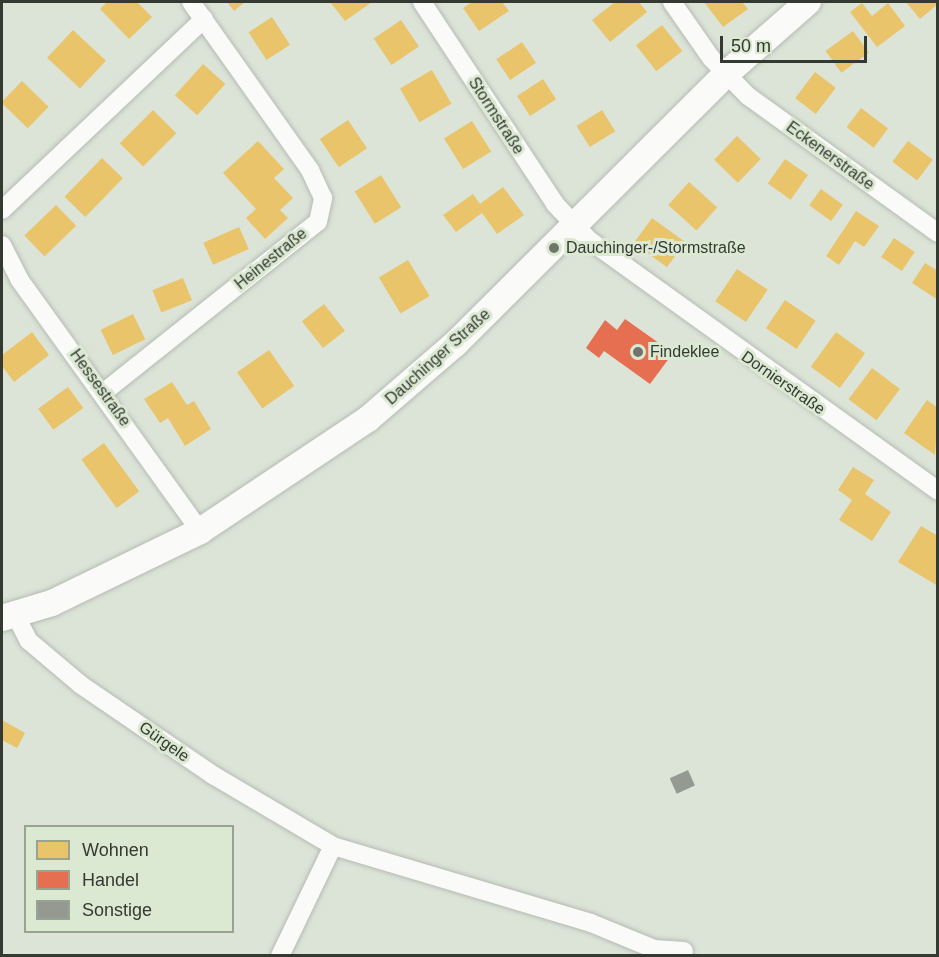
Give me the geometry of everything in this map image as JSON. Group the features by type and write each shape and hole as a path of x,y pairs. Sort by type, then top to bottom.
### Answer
{"main road":[{"name":"Dauchinger Straße","path":"8,616 52,603 200,531 368,419 575,226 726,74 808,2"}],"street":[{"name":"Heinestraße","path":"104,392 318,222 323,198 310,170 191,2"},
{"name":"Stormstraße","path":"422,2 555,204 575,226"},
{"name":"Eckenerstraße","path":"672,2 726,74 938,233"},
{"path":"2,210 204,18"},
{"name":"Dornierstraße","path":"575,226 615,263 938,491"},
{"name":"Hessestraße","path":"2,245 19,279 104,392 200,531"},
{"name":"Gürgele","path":"8,616 29,641 81,685 213,775 333,846 591,923 654,950 684,951"},
{"path":"280,956 333,846"}],"building: Wohnen":[{"path":"107,2 137,2 152,17 129,39 100,9"},
{"path":"227,2 245,2 234,11"},
{"path":"330,2 372,2 345,21"},
{"path":"472,2 502,2 509,11 479,31 463,8"},
{"path":"615,2 639,2 647,12 610,42 592,20"},
{"path":"704,2 742,2 748,9 723,27"},
{"path":"906,2 938,2 938,4 920,19"},
{"path":"862,3 872,16 888,3 905,26 877,47 850,12"},
{"path":"272,17 290,45 266,60 249,32"},
{"path":"401,20 419,47 392,65 374,38"},
{"path":"662,25 682,51 656,71 636,45"},
{"path":"73,30 106,61 80,88 47,58"},
{"path":"853,31 869,53 841,73 825,51"},
{"path":"522,42 536,63 510,80 496,59"},
{"path":"203,64 225,84 197,115 175,95"},
{"path":"432,70 452,104 419,122 400,88"},
{"path":"815,72 836,88 816,114 795,98"},
{"path":"543,79 556,99 530,116 517,96"},
{"path":"22,81 49,107 28,128 2,103"},
{"path":"861,108 888,128 874,148 847,127"},
{"path":"153,110 176,133 143,167 120,143"},
{"path":"602,110 615,131 590,147 577,126"},
{"path":"348,120 367,148 339,167 320,139"},
{"path":"472,121 491,152 463,169 444,138"},
{"path":"737,136 761,159 738,183 714,160"},
{"path":"258,141 284,169 274,178 293,198 280,210 288,218 265,239 246,218 256,209 223,173"},
{"path":"908,141 933,160 917,180 892,162"},
{"path":"102,158 123,178 85,217 64,197"},
{"path":"785,159 808,175 791,200 768,184"},
{"path":"381,175 401,207 375,224 355,191"},
{"path":"689,182 717,207 696,230 668,205"},
{"path":"503,187 524,215 497,234 482,213 456,232 443,215 473,194 480,204"},
{"path":"821,189 843,205 831,221 809,205"},
{"path":"56,205 76,226 44,256 24,236"},
{"path":"856,211 879,226 864,247 855,241 839,265 826,256"},
{"path":"652,218 685,242 667,267 634,243"},
{"path":"239,227 249,249 213,265 203,243"},
{"path":"894,238 915,252 902,271 881,257"},
{"path":"408,260 430,296 400,314 379,278"},
{"path":"925,263 938,271 938,300 912,283"},
{"path":"737,269 768,290 746,322 715,301"},
{"path":"183,278 192,300 161,313 152,290"},
{"path":"785,300 816,321 797,349 766,328"},
{"path":"324,304 345,331 323,348 302,321"},
{"path":"133,314 145,339 113,355 101,330"},
{"path":"32,332 49,355 14,382 2,366 2,355"},
{"path":"836,332 865,353 840,388 811,367"},
{"path":"269,350 294,386 262,408 237,372"},
{"path":"872,368 900,389 876,420 849,399"},
{"path":"172,382 187,405 194,401 211,429 185,446 168,418 160,423 144,399"},
{"path":"68,387 83,408 53,430 38,409"},
{"path":"927,400 938,408 935,455 904,433"},
{"path":"104,443 139,492 117,508 81,459"},
{"path":"853,467 874,480 865,494 891,512 872,541 839,520 852,500 838,490"},
{"path":"921,526 938,536 938,586 898,562"},
{"path":"2,720 25,733 17,748 2,740"}],"building: Handel":[{"name":"Findeklee","path":"625,319 673,353 650,384 604,351 599,358 586,348 605,320 617,330"}],"building: Sonstige":[{"path":"688,770 695,786 677,794 670,778"}],"place":[{"name":"Dauchinger-/Stormstraße","path":"554,248"},
{"name":"Findeklee","path":"638,352"}]}
